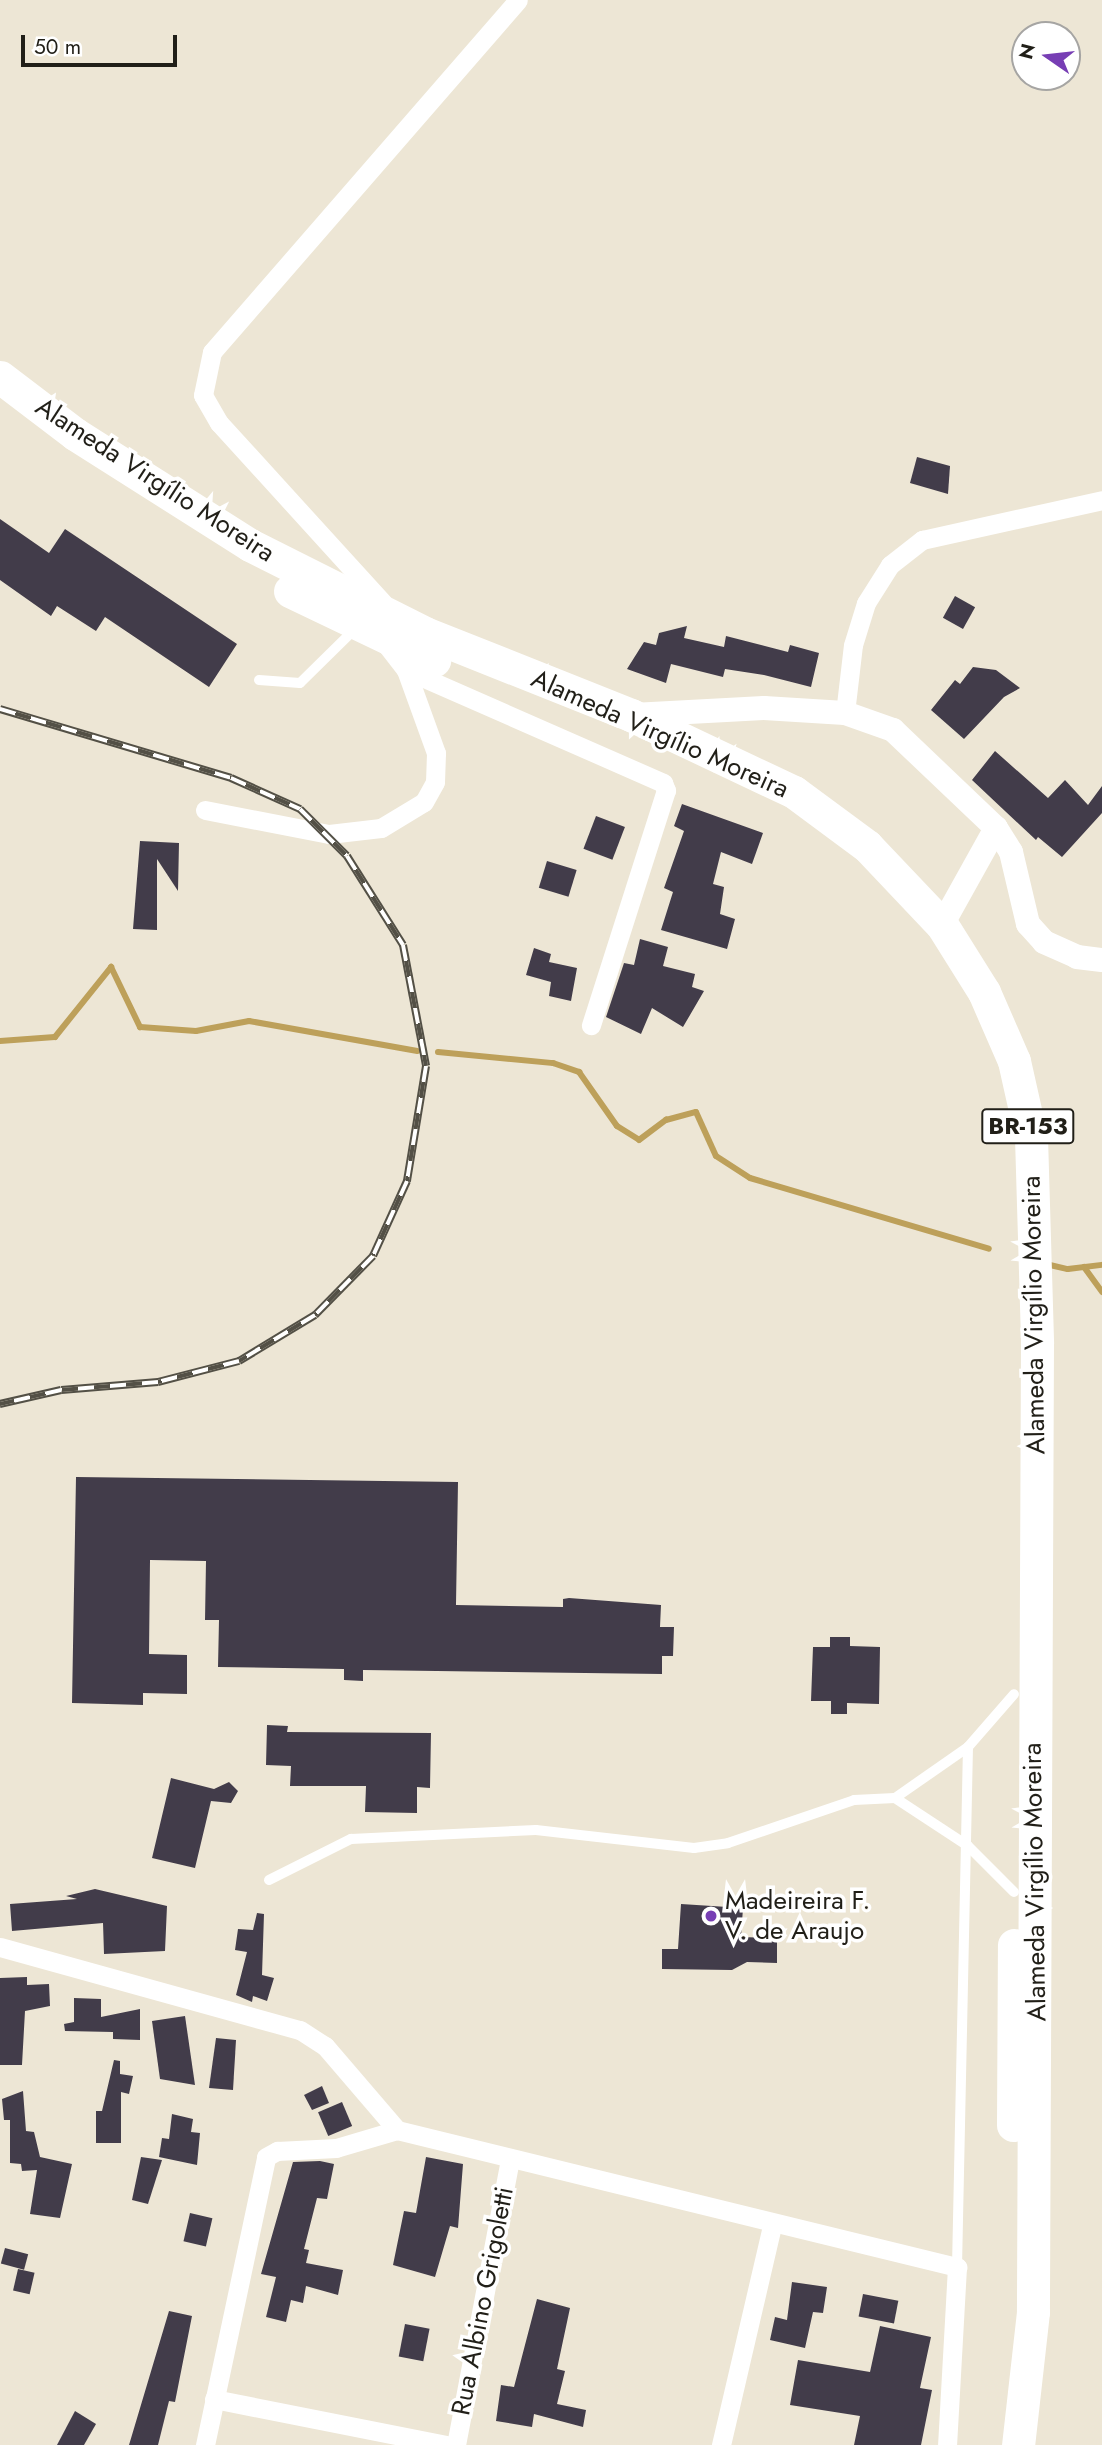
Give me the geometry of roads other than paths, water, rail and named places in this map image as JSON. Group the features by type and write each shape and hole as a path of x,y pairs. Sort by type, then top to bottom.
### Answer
{"highway":[{"name":"Alameda Virgílio Moreira","path":"0,377 75,434 378,627 631,715 794,792 867,846 942,925 984,992 1014,1061 1031,1138 1037,1342 1033,1827 1037,2003 1033,2312 1018,2445"},
{"name":"Alameda Virgílio Moreira","path":"0,404 63,452 240,564 783,811 853,862 920,933 964,1002 992,1067 1009,1141 1014,1694 1011,2311 996,2445"}],"street":[{"path":"205,810 329,834 381,828 424,802 435,782 436,753 406,670 378,627 219,423 203,395 212,352 227,328 517,0"},
{"path":"845,713 853,646 866,603 890,565 922,540 1102,500"},
{"path":"406,670 663,783 666,790 590,1025"},
{"path":"631,715 764,708 845,713 893,730 996,828 1011,852 1028,923 1044,942 1077,957 1102,960"},
{"path":"942,925 996,828"},
{"path":"0,1947 300,2030 325,2046 397,2130"},
{"path":"205,2445 266,2157 277,2151 336,2148 397,2130 772,2226 957,2267 947,2445"},
{"name":"Rua Albino Grigoletti","path":"456,2445 510,2158"},
{"path":"721,2445 772,2226"},
{"path":"214,2399 446,2445"}],"lane":[{"path":"259,680 300,683 378,627"},
{"path":"269,1880 351,1839 536,1830 694,1848 772,1830 854,1800 894,1798 968,1747 1014,1694"},
{"path":"957,2267 968,1747"},
{"path":"894,1798 968,1846 1014,1892"}],"waterway":[{"path":"0,1041 55,1037 111,967 140,1027 196,1031 249,1021 417,1051"},
{"path":"438,1052 553,1063 579,1072 617,1126 639,1140 666,1120 696,1112 716,1156 750,1178 989,1249"},
{"path":"1050,1265 1068,1269 1102,1265"},
{"path":"1084,1267 1102,1292"}],"railway":[{"path":"0,709 231,778 300,809 347,856 403,945 426,1066 407,1181 373,1256 315,1315 239,1361 158,1382 61,1390 0,1404"}],"place":[{"name":"Madeireira F. V. de Araujo","path":"711,1916"}]}
